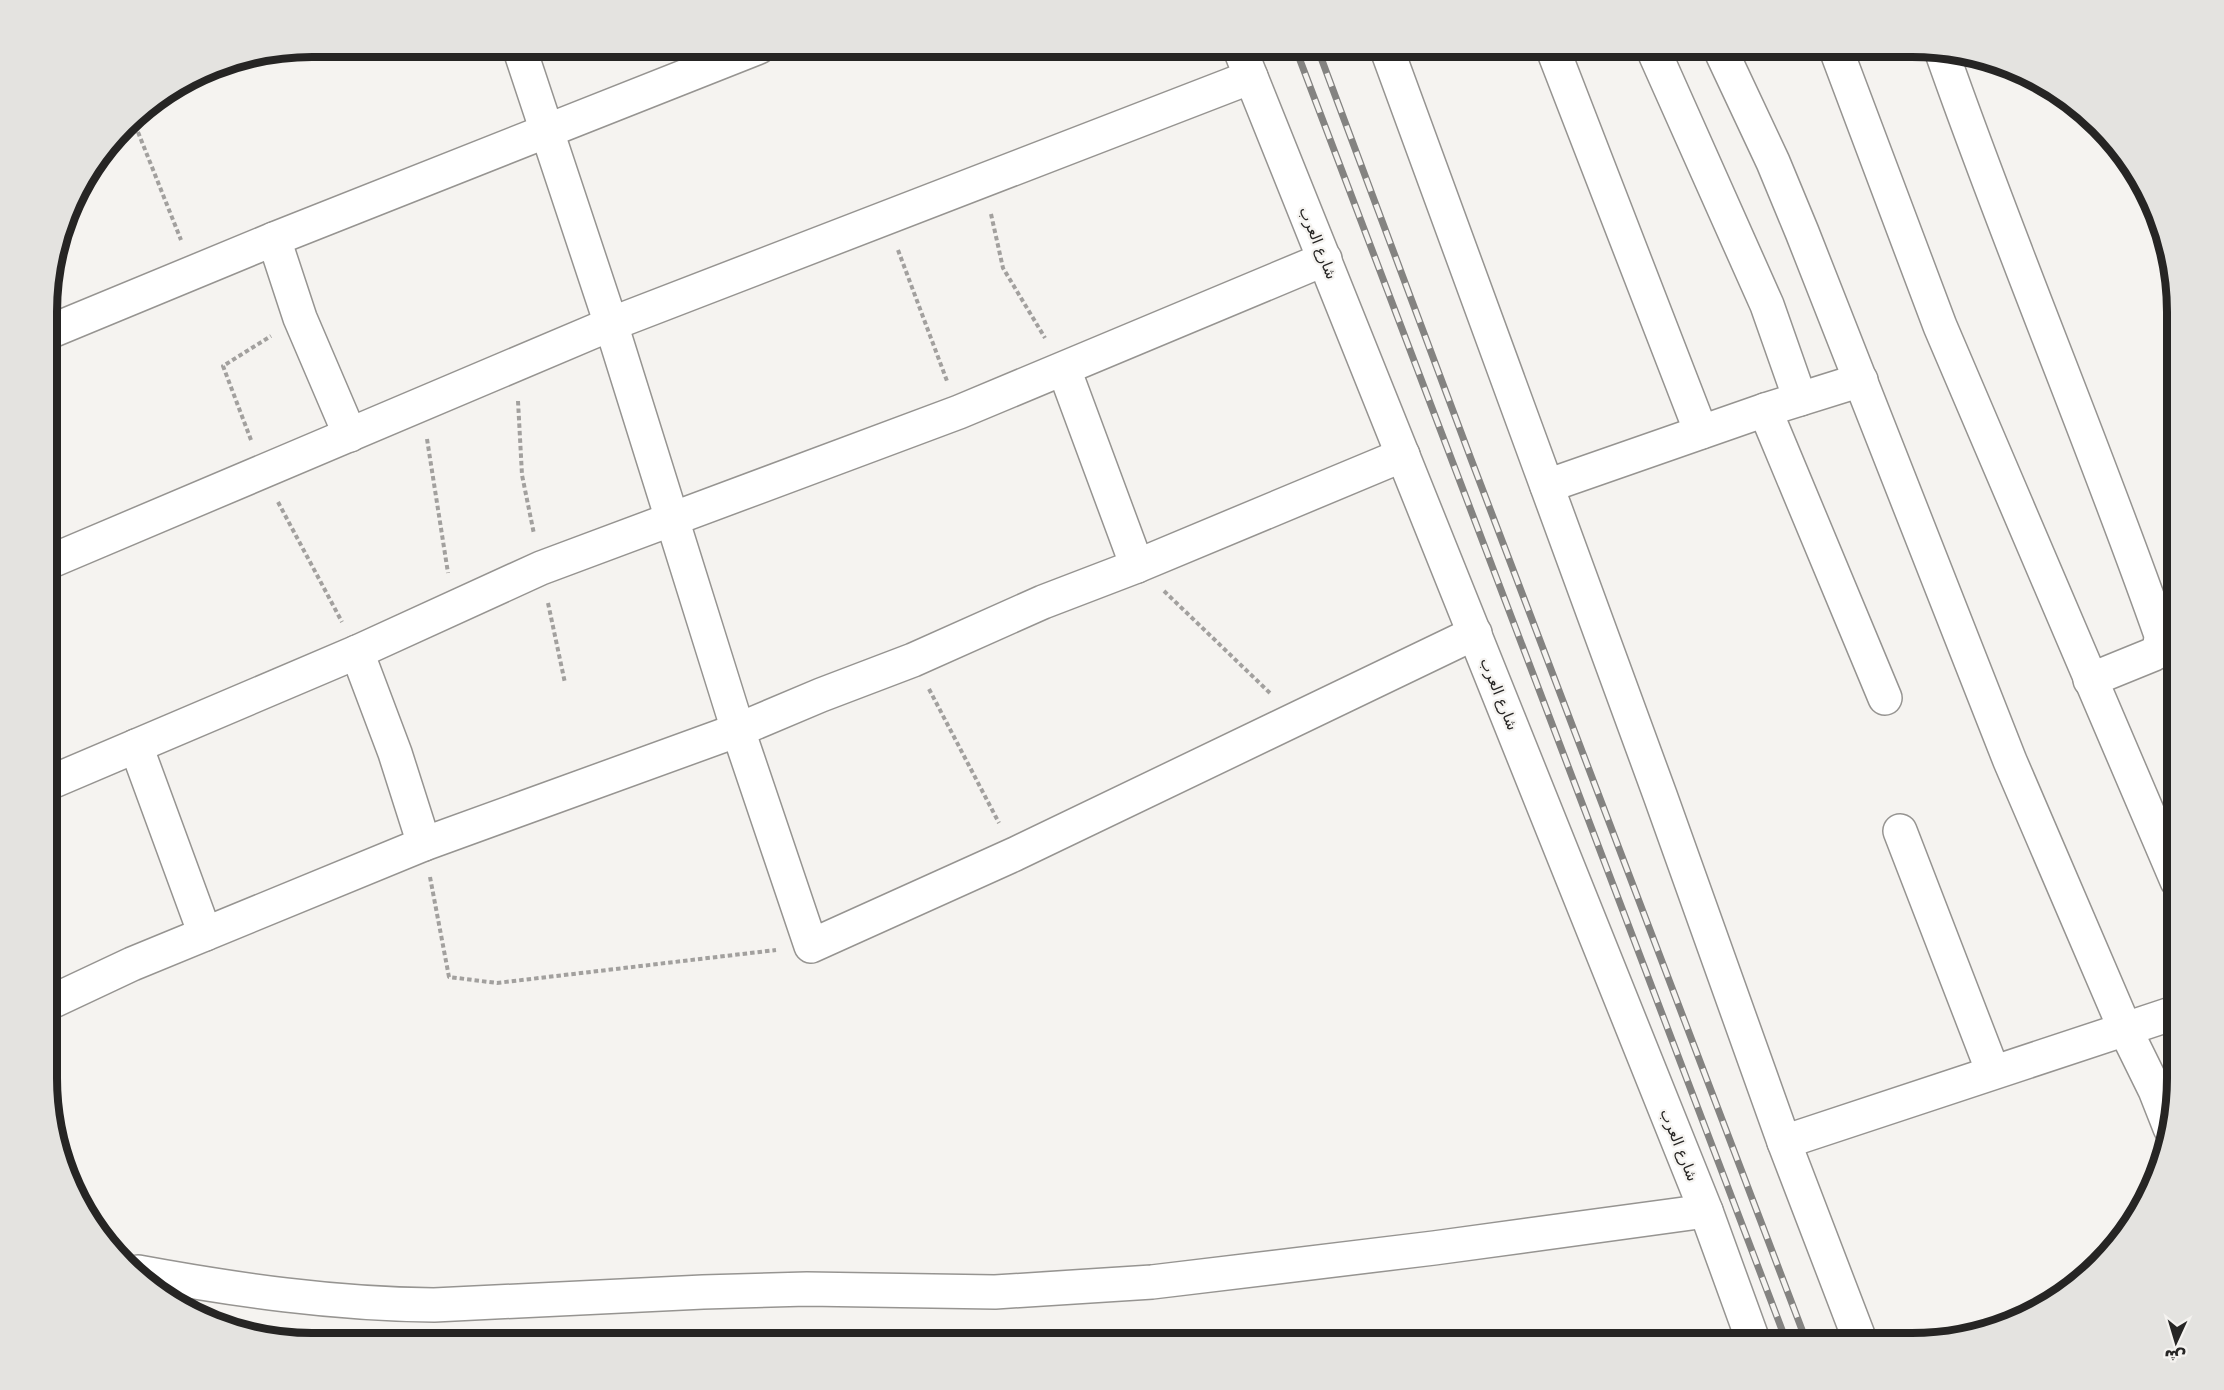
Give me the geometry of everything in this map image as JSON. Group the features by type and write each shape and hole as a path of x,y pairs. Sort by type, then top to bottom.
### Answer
{"street":[{"path":"523,57 549,130 611,324 738,730 811,946 1015,854 1475,633"},
{"path":"57,329 274,239 732,57"},
{"name":"شارع العرب","path":"1243,57 1706,1211 1750,1333"},
{"path":"1390,57 1660,795 1784,1142 1857,1333"},
{"path":"1556,57 1701,432"},
{"path":"1657,57 1767,305 1800,399"},
{"path":"1724,57 1773,162 2010,761 2125,1029 2164,1114"},
{"path":"1839,57 1940,326 2167,858"},
{"path":"1944,59 1972,140 2080,415 2161,635 2160,646 2154,654 2090,680"},
{"path":"57,559 611,324 1251,77"},
{"path":"274,239 300,318 350,435"},
{"path":"57,780 454,610 541,568 959,412 1325,259"},
{"path":"1064,369 1137,566"},
{"path":"1547,486 1701,432 1861,380"},
{"path":"1765,411 1885,698"},
{"path":"57,1000 132,964 424,844 738,730 913,660 1043,602 1137,566 1403,455"},
{"path":"357,652 395,753 424,844"},
{"path":"136,746 205,934"},
{"path":"1900,831 1993,1072"},
{"path":"1784,1142 2167,1015"},
{"path":"149,1274 213,1286 284,1295 401,1305 807,1289 996,1292 1152,1282 1434,1248 1706,1211"}],"path":[{"path":"138,132 195,272"},
{"path":"984,180 1003,268 1064,369"},
{"path":"885,218 959,412"},
{"path":"516,365 522,475 565,683"},
{"path":"421,405 454,610"},
{"path":"1137,566 1296,718"},
{"path":"913,660 1015,854"},
{"path":"424,844 449,977 497,983 811,946"}],"railway":[{"path":"1299,57 1783,1333"},
{"path":"1321,57 1803,1333"}]}
